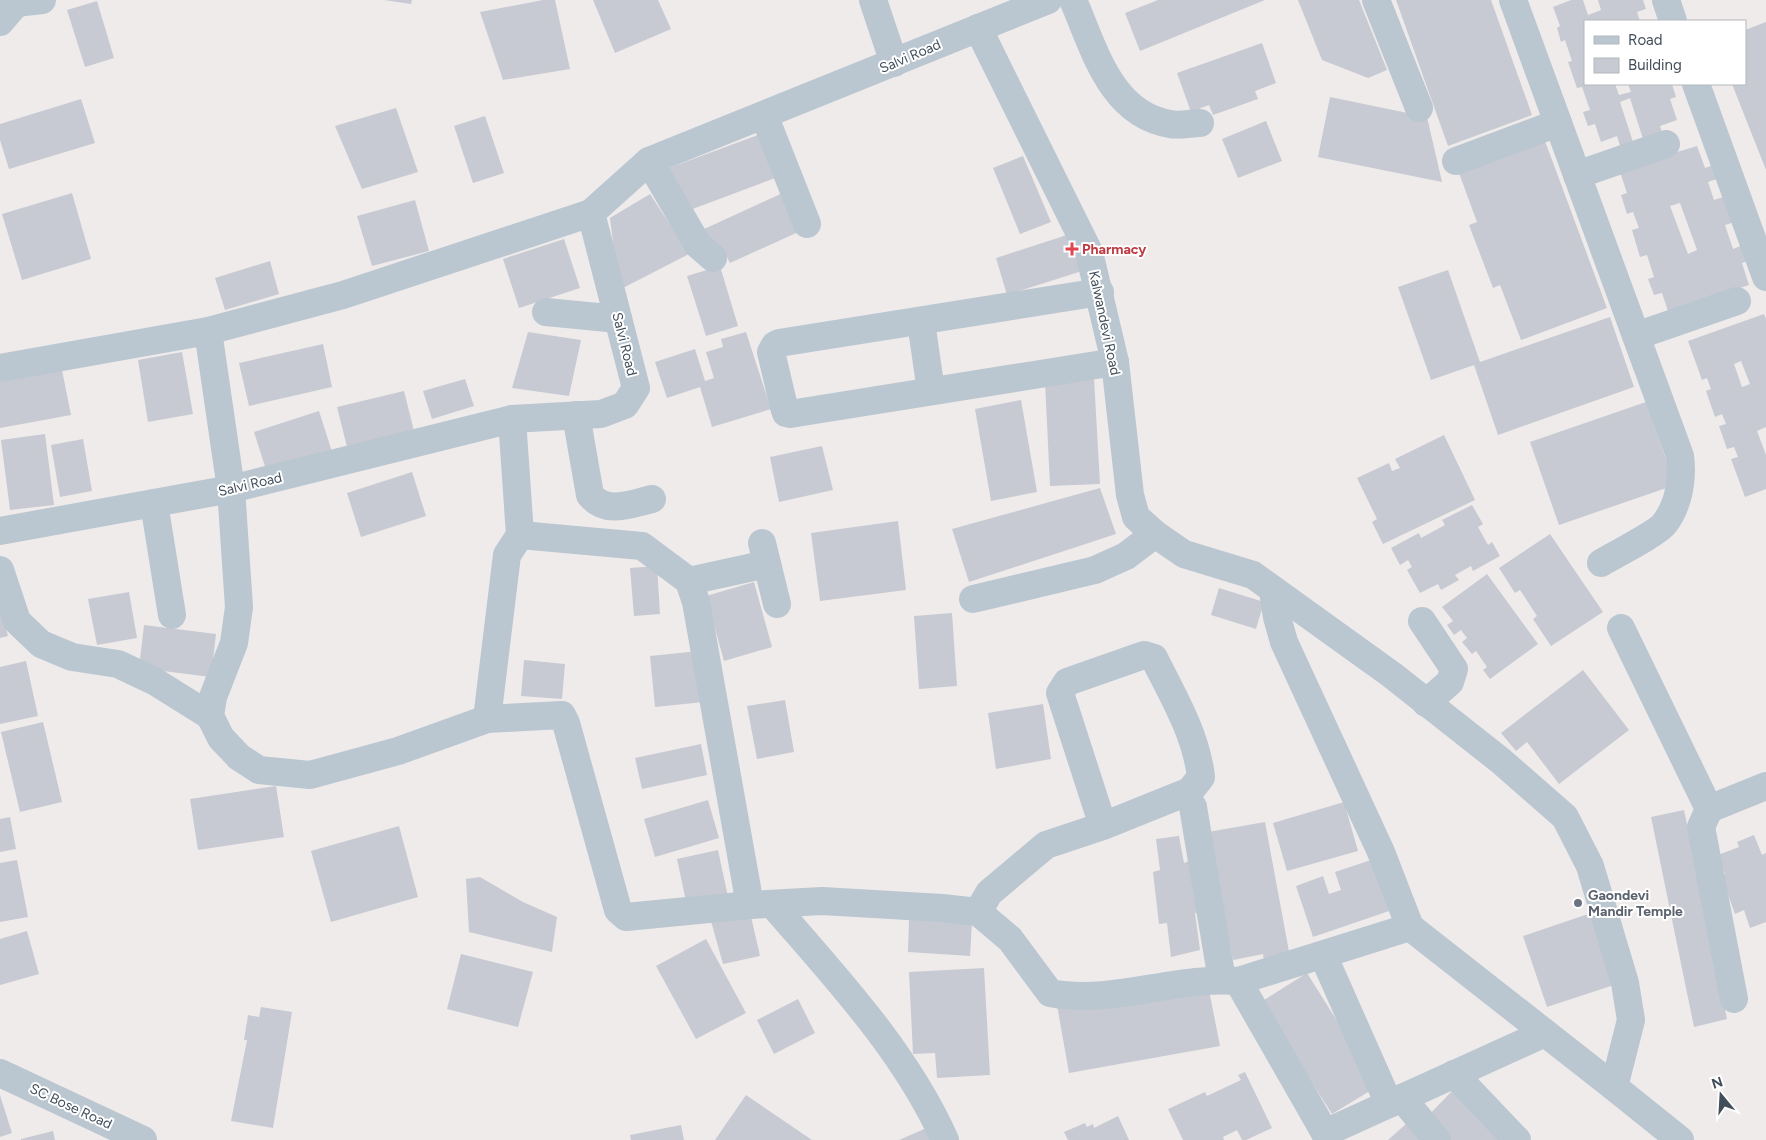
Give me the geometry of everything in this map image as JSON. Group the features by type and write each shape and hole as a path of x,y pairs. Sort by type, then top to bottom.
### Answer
{"street":[{"path":"873,0 894,63"},
{"name":"Salvi Road","path":"0,531 231,489 512,419 601,414 625,405 636,388 591,213 649,161 1048,0"},
{"path":"1073,0 1104,72 1126,103 1138,112 1170,125 1200,123"},
{"path":"1376,0 1418,108"},
{"path":"1666,0 1673,20"},
{"path":"1516,1 1558,123 1680,456 1682,474 1678,495 1664,524 1601,562"},
{"name":"Kalwandevi Road","path":"978,28 1089,252 1100,292 1115,362 1130,495 1136,517 1155,534 1184,554 1252,575 1392,675 1501,761 1566,817 1590,866 1625,983 1631,1020 1614,1087"},
{"path":"1696,85 1766,277"},
{"path":"764,115 807,224"},
{"path":"1456,160 1558,123"},
{"path":"1577,175 1666,144"},
{"path":"649,161 698,245 713,258"},
{"path":"0,368 208,331 343,295 591,213"},
{"path":"1100,292 779,344 771,352 784,407 786,413 790,414 1115,362"},
{"path":"1636,336 1737,300"},
{"path":"546,312 618,319"},
{"path":"921,322 931,391"},
{"path":"208,331 231,489 239,607 234,643 213,697 210,716"},
{"path":"576,415 590,495 604,506 617,507 652,499"},
{"path":"487,719 506,555 520,535 512,419"},
{"path":"154,503 172,615"},
{"path":"973,600 1095,570 1126,556 1155,534"},
{"path":"520,535 642,546 689,581 696,602 762,906 880,1030 937,1121 945,1140"},
{"path":"689,581 764,554 777,604"},
{"path":"0,570 17,621 41,644 72,657 118,664 154,681 210,716 221,738 239,757 259,770 310,775 398,751 487,719 562,715 618,910 626,917 822,901 978,912 1010,938 1050,993 1066,996 1120,994 1230,981 1323,955 1410,927"},
{"path":"1273,591 1277,617 1284,642 1381,852 1410,927 1680,1140"},
{"path":"1422,621 1454,669 1450,682 1426,703"},
{"path":"1621,628 1708,809 1701,827 1734,999"},
{"path":"978,912 989,893 1046,845 1103,826 1190,791 1201,777 1199,760 1184,717 1154,658 1144,656 1067,682 1060,693 1103,826"},
{"path":"1708,809 1766,786"},
{"path":"1193,807 1230,981 1327,1136 1395,1101 1544,1033"},
{"path":"1323,955 1395,1101 1437,1140"},
{"name":"SC Bose Road","path":"0,1072 134,1138"},
{"path":"1454,1074 1517,1140"}],"building":[{"path":"384,0 412,0 411,4"},
{"path":"543,0 555,0 570,69 503,80 480,12"},
{"path":"593,0 658,0 671,29 615,53"},
{"path":"1158,0 1265,0 1140,51 1125,13"},
{"path":"1298,0 1359,0 1387,70 1368,78 1322,60"},
{"path":"1396,0 1491,0 1532,115 1448,146"},
{"path":"1571,0 1583,0 1588,15 1601,10 1598,0 1643,0 1646,9 1637,12 1640,20 1584,20 1584,85 1615,85 1619,95 1631,92 1628,85 1672,85 1676,97 1670,99 1677,120 1660,126 1662,132 1643,139 1630,98 1620,102 1633,142 1620,146 1617,136 1601,142 1595,124 1588,126 1583,112 1590,110 1582,87 1577,88 1568,62 1572,61 1565,40 1561,42 1557,28 1560,26 1553,7"},
{"path":"97,1 114,58 85,67 67,10"},
{"path":"1766,22 1766,170 1732,85 1746,85 1746,30"},
{"path":"1262,43 1276,83 1255,91 1258,99 1213,115 1209,105 1191,112 1177,73"},
{"path":"1330,97 1427,117 1442,182 1318,157"},
{"path":"81,99 95,143 9,169 0,140 0,124"},
{"path":"396,108 418,172 362,189 335,126"},
{"path":"485,116 504,173 473,183 454,126"},
{"path":"1266,121 1282,161 1238,178 1222,139"},
{"path":"758,135 775,178 682,213 666,169"},
{"path":"1545,141 1607,308 1521,340 1500,285 1493,288 1469,225 1477,222 1459,173"},
{"path":"1697,146 1705,168 1716,164 1720,178 1708,182 1714,200 1726,196 1735,222 1725,225 1733,249 1743,245 1748,261 1742,263 1749,285 1668,311 1662,293 1654,295 1648,279 1654,277 1647,255 1640,257 1632,230 1639,228 1633,212 1627,214 1621,195 1627,193 1620,172 1676,148 1677,152","holes":["1680,203 1697,250 1688,254 1670,206"]},
{"path":"1023,156 1051,222 1020,234 993,168"},
{"path":"787,191 805,229 730,263 723,249 712,253 702,230"},
{"path":"72,193 91,259 22,280 2,214"},
{"path":"650,194 689,254 619,290 610,218"},
{"path":"415,200 429,251 372,266 357,216"},
{"path":"1070,234 1082,271 1007,295 996,258"},
{"path":"564,239 580,288 519,308 503,259"},
{"path":"270,261 279,294 225,310 215,278"},
{"path":"720,266 738,326 706,336 687,276"},
{"path":"1448,270 1480,362 1610,317 1634,387 1498,435 1474,365 1431,380 1398,287"},
{"path":"1764,314 1766,319 1766,427 1757,431 1766,455 1766,489 1745,497 1731,459 1738,457 1734,447 1727,449 1719,426 1726,424 1722,414 1715,417 1706,391 1711,389 1707,378 1702,380 1688,341","holes":["1741,361 1750,384 1742,387 1734,364"]},
{"path":"528,332 581,340 569,396 512,388"},
{"path":"746,332 771,409 712,427 700,387 667,398 655,362 695,349 705,381 714,378 706,352 723,347 721,339"},
{"path":"323,344 332,387 249,406 239,363"},
{"path":"182,352 193,414 148,422 138,360"},
{"path":"62,370 71,415 0,428 0,382"},
{"path":"1094,378 1100,484 1050,486 1045,381"},
{"path":"465,379 474,406 432,419 423,391"},
{"path":"404,391 414,431 347,447 337,407"},
{"path":"1021,400 1037,492 991,501 975,409"},
{"path":"1646,402 1675,485 1559,525 1530,442"},
{"path":"319,411 333,455 268,476 254,432"},
{"path":"45,434 54,505 10,510 1,440"},
{"path":"1444,435 1475,500 1383,544 1372,522 1377,519 1357,478 1389,463 1392,471 1400,468 1395,459"},
{"path":"83,439 92,491 60,497 51,445"},
{"path":"822,446 833,490 779,502 770,457"},
{"path":"412,472 426,516 361,537 347,493"},
{"path":"1100,488 1116,534 969,582 952,529"},
{"path":"1472,505 1483,524 1478,527 1488,545 1492,542 1500,556 1473,571 1471,566 1455,575 1459,580 1441,590 1438,584 1420,593 1407,570 1412,567 1408,560 1400,565 1391,548 1419,533 1421,538 1445,525 1442,520"},
{"path":"898,521 906,590 820,601 811,533"},
{"path":"1550,534 1603,612 1551,646 1533,619 1537,616 1520,590 1515,593 1499,568"},
{"path":"657,566 660,614 634,616 630,568"},
{"path":"1487,574 1538,644 1490,679 1483,670 1487,667 1476,651 1472,654 1462,642 1467,638 1461,630 1454,635 1447,625 1453,621 1442,607"},
{"path":"754,582 772,647 724,661 706,596"},
{"path":"1219,588 1264,602 1256,629 1211,615"},
{"path":"129,592 137,638 97,645 88,599"},
{"path":"0,611 8,636 0,638"},
{"path":"952,613 957,686 919,689 914,616"},
{"path":"144,625 216,634 211,677 139,668"},
{"path":"699,651 704,702 655,707 650,656"},
{"path":"524,660 565,664 562,699 521,696"},
{"path":"26,661 38,716 0,724 0,667"},
{"path":"1583,670 1629,730 1559,784 1527,742 1516,751 1501,733"},
{"path":"785,700 794,752 757,759 747,706"},
{"path":"1043,704 1051,759 996,769 988,713"},
{"path":"43,722 62,802 20,812 1,732"},
{"path":"701,744 707,775 642,789 635,758"},
{"path":"276,786 284,837 198,850 190,799"},
{"path":"708,800 719,838 655,857 644,819"},
{"path":"1344,802 1358,851 1287,871 1273,823"},
{"path":"1684,810 1727,1019 1694,1027 1651,817"},
{"path":"10,817 16,849 0,852 0,819"},
{"path":"1265,822 1290,957 1264,961 1263,954 1233,960 1208,832"},
{"path":"399,826 418,897 331,922 311,851"},
{"path":"1754,835 1762,855 1766,853 1766,922 1750,928 1744,910 1735,914 1721,875 1725,874 1718,855 1739,847 1737,842"},
{"path":"1179,836 1184,863 1189,861 1202,912 1195,913 1200,950 1171,957 1167,923 1159,924 1153,872 1160,870 1156,839"},
{"path":"718,850 728,897 687,906 677,859"},
{"path":"1377,858 1395,909 1313,937 1296,886 1323,876 1329,894 1341,890 1335,872"},
{"path":"17,860 28,917 0,922 0,863"},
{"path":"480,877 523,902 557,917 552,952 469,932 466,879"},
{"path":"750,912 760,956 723,964 711,921"},
{"path":"1594,912 1617,984 1547,1007 1523,936"},
{"path":"909,919 972,923 970,956 908,952"},
{"path":"27,931 39,974 0,985 0,939"},
{"path":"706,939 746,1013 696,1039 656,966"},
{"path":"461,954 533,972 518,1027 447,1009"},
{"path":"984,968 990,1075 937,1078 935,1053 913,1054 909,972"},
{"path":"1307,973 1378,1086 1332,1114 1261,1002"},
{"path":"1208,985 1220,1046 1069,1073 1057,1005"},
{"path":"798,999 815,1033 774,1054 757,1020"},
{"path":"261,1007 292,1012 273,1128 231,1121 247,1040 244,1040 248,1015 259,1017"},
{"path":"1245,1072 1272,1128 1246,1140 1242,1140 1237,1130 1223,1137 1224,1140 1183,1140 1168,1109 1205,1092 1207,1096 1241,1080 1238,1075"},
{"path":"1453,1090 1505,1140 1443,1140 1423,1121"},
{"path":"0,1095 12,1133 0,1137"},
{"path":"746,1095 812,1140 715,1140"},
{"path":"1118,1116 1129,1140 1068,1140 1064,1132 1085,1123 1087,1127 1093,1124 1094,1128"},
{"path":"1406,1124 1420,1140 1388,1140"},
{"path":"681,1125 684,1140 631,1140 630,1135"},
{"path":"931,1126 937,1140 899,1140"},
{"path":"53,1131 55,1140 21,1140 21,1139"}],"place":[{"name":"Pharmacy","path":"1072,249"},
{"name":"Gaondevi Mandir Temple","path":"1578,903"}]}
